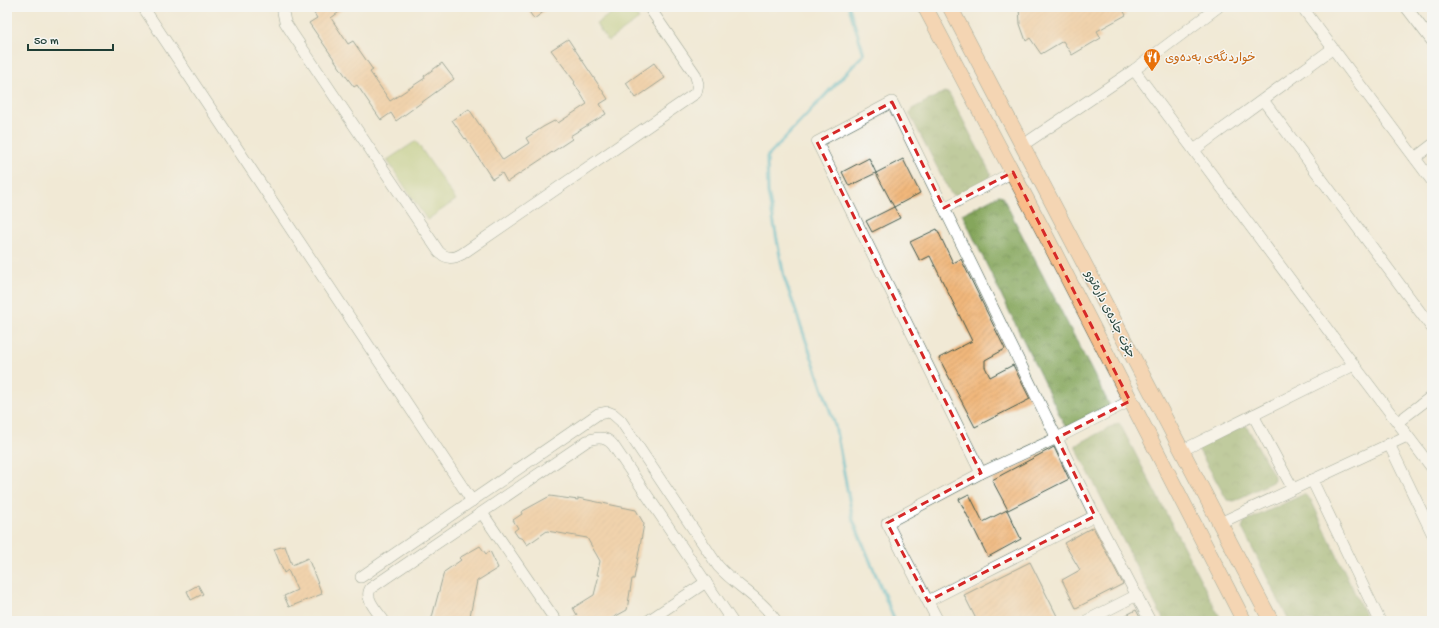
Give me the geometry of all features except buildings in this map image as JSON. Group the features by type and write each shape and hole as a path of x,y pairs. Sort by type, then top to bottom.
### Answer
{"main road":[{"name":"جۆت جادەی دارەتوو","path":"925,7 1013,172 1244,621"},
{"name":"جۆت جادەی دارەتوو","path":"950,7 1271,621"},
{"path":"1082,306 1101,295"}],"street":[{"path":"143,7 472,501"},
{"path":"282,7 285,22 296,40 439,252 444,257 451,258 462,254 696,92 698,84 695,74 648,7"},
{"path":"1023,145 1134,70 1218,7"},
{"path":"1302,7 1432,181"},
{"path":"1406,7 1432,41"},
{"path":"1194,150 1332,49"},
{"path":"1134,70 1354,366 1432,468"},
{"path":"1263,100 1432,328"},
{"path":"981,473 817,142 892,102 1057,438 1150,621"},
{"path":"1415,158 1432,145"},
{"path":"944,208 1013,172"},
{"path":"1181,450 1354,366"},
{"path":"1398,422 1432,396"},
{"path":"938,621 887,523 981,473 1057,438 1130,401"},
{"path":"361,577 472,501 562,436 598,414 608,412 613,414 621,421 718,566 734,582 761,602 775,621"},
{"path":"1253,415 1293,489"},
{"path":"1220,523 1407,436"},
{"path":"384,621 368,599 368,591 370,588 587,441 596,438 607,440 613,445 732,621"},
{"path":"1389,444 1432,533"},
{"path":"1312,480 1380,621"},
{"path":"482,513 556,621"},
{"path":"928,601 1096,516"},
{"path":"648,621 706,582"},
{"path":"1086,621 1137,595"}],"highlighted area":[{"path":"892,102 944,208 1013,172 1130,401 1057,438 1095,516 928,601 887,523 981,473 817,142"}],"green space":[{"path":"620,7 631,7 639,19 608,41 596,24"},
{"path":"944,92 949,93 991,174 989,178 955,196 951,194 909,113 912,109"},
{"path":"416,141 456,200 427,220 387,160"},
{"path":"999,195 1002,196 1110,406 1069,427 1065,426 962,214"},
{"path":"1118,423 1120,424 1222,621 1164,621 1076,448 1076,445"},
{"path":"1246,425 1274,476 1274,481 1234,501 1227,500 1197,447"},
{"path":"1304,494 1311,500 1368,621 1289,621 1242,528 1244,522"}],"waterway":[{"path":"849,7 864,54 767,157 768,192 784,277 835,425 853,520 895,621"}],"place":[{"name":"خواردنگەی بەدەوی","path":"1152,72"}]}
